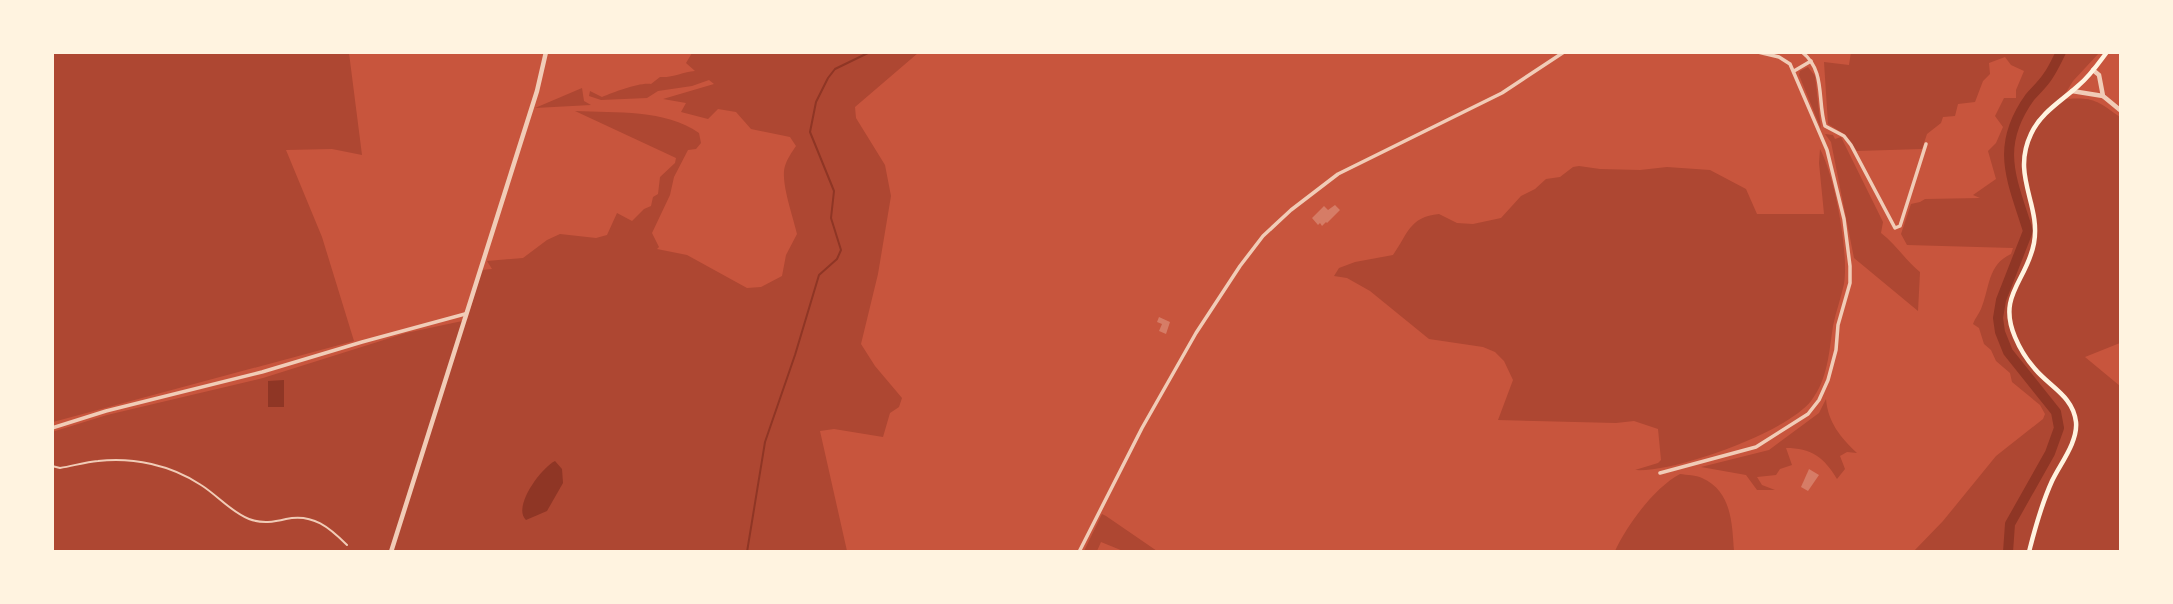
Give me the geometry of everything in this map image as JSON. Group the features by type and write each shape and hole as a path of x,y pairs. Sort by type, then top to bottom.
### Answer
{"main road":[{"path":"2029,551 2051,483 2076,431 2076,421 2065,396 2036,370 2020,346 2009,317 2008,304 2034,243 2032,208 2025,184 2026,147 2032,132 2046,113 2094,70 2107,52"}],"street":[{"path":"391,551 537,90 546,52"},
{"path":"1079,551 1142,428 1196,333 1263,236 1308,196 1338,174 1502,93 1564,52"},
{"path":"1660,473 1756,447 1808,414 1819,400 1828,380 1836,350 1838,325 1850,283 1850,266 1844,219 1827,150 1812,120 1794,71 1786,60 1758,52"},
{"path":"1802,52 1818,74 1825,126 1844,136 1851,145 1895,228 1900,226 1926,144"},
{"path":"1794,71 1811,61"},
{"path":"2094,70 2099,75 2103,96"},
{"path":"2072,91 2103,96 2120,110"},
{"path":"52,428 106,411 262,372 467,313"}],"lane":[{"path":"52,466 60,468 110,460 131,460 162,467 197,482 249,519 270,522 295,518 316,520 347,545"}],"shaded area":[{"path":"53,52 349,53 362,155 332,149 286,150 322,237 354,341 53,422"},
{"path":"1851,52 2099,53 2073,81 2062,99 2093,100 2120,117 2120,343 2085,357 2120,386 2120,551 1914,551 1943,521 1996,456 2043,419 2045,414 2040,405 2012,382 2010,373 1996,361 1991,350 1984,344 1979,328 1973,324 1981,309 1993,271 1997,264 2011,254 2013,248 1907,245 1901,234 1911,204 1925,199 1980,198 1973,195 1996,179 1988,151 1996,143 2003,127 1995,116 2004,98 2016,98 2016,90 2024,71 2011,65 2005,57 1989,63 1990,74 1983,81 1975,102 1958,104 1955,116 1943,117 1941,123 1927,134 1922,149 1857,151 1844,134 1828,124 1824,62 1849,65"},
{"path":"692,53 918,53 855,107 856,118 885,165 891,196 878,274 861,344 875,366 902,398 899,407 890,413 883,437 834,429 820,431 847,551 53,551 52,432 107,415 263,378 406,333 467,320 482,270 492,269 487,261 523,258 560,234 596,238 607,235 617,213 632,221 651,206 653,197 658,194 660,177 675,163 676,158 575,111 656,116 686,125 699,133 701,143 696,149 688,150 674,177 670,195 652,233 659,247 657,249 687,255 747,288 761,287 782,276 786,255 797,234 784,180 786,163 796,146 790,137 751,129 736,112 718,109 708,119 681,112 686,103 663,99 714,84 709,80 692,86 658,91 647,98 601,100 589,96 590,91 602,97 634,86 651,84 660,77 695,71 686,63"},
{"path":"1808,67 1815,76 1821,129 1799,75 1800,71"},
{"path":"582,88 584,101 591,105 535,108"},
{"path":"1825,134 1833,135 1835,139 1841,137 1883,222 1881,233 1920,272 1918,311 1854,258 1831,142"},
{"path":"1820,149 1836,196 1843,235 1845,270 1827,365 1817,393 1798,413 1779,425 1729,448 1676,465 1635,470 1661,460 1658,429 1634,421 1616,423 1498,420 1513,380 1504,361 1495,352 1483,347 1429,339 1370,291 1347,278 1334,276 1339,268 1355,262 1393,255 1410,228 1421,219 1439,214 1457,223 1473,224 1501,218 1521,196 1546,179 1560,177 1573,167 1579,166 1600,169 1640,170 1667,167 1710,170 1746,189 1757,214 1824,214"},
{"path":"284,380 284,407 268,407 268,381"},
{"path":"1826,399 1829,415 1836,429 1857,453 1847,452 1840,456 1845,469 1837,479 1816,455 1795,448 1786,448 1792,465 1780,469 1776,475 1757,477 1762,485 1775,490 1757,490 1746,475 1701,467 1769,450 1819,413"},
{"path":"555,461 562,469 563,483 547,511 526,520 523,514 525,497 536,479"},
{"path":"1680,474 1702,478 1719,491 1728,509 1734,551 1615,551 1642,508 1661,488"},
{"path":"1102,514 1157,551 1123,551 1101,542 1097,551 1084,551"}],"building":[{"path":"1335,205 1340,210 1322,226 1312,218 1324,206 1328,210"},
{"path":"1159,317 1170,322 1166,334 1159,331 1162,324 1157,322"},
{"path":"1809,469 1819,475 1808,491 1801,487"}],"waterway":[{"path":"747,552 765,442 819,275 837,259 841,250 831,218 834,191 810,132 816,102 835,69 870,52"},
{"path":"2008,552 2010,524 2050,453 2059,428 2056,412 2008,352 2000,332 1998,318 2001,300 2028,231 2012,179 2009,148 2019,115 2030,97 2044,82 2061,52"}]}
